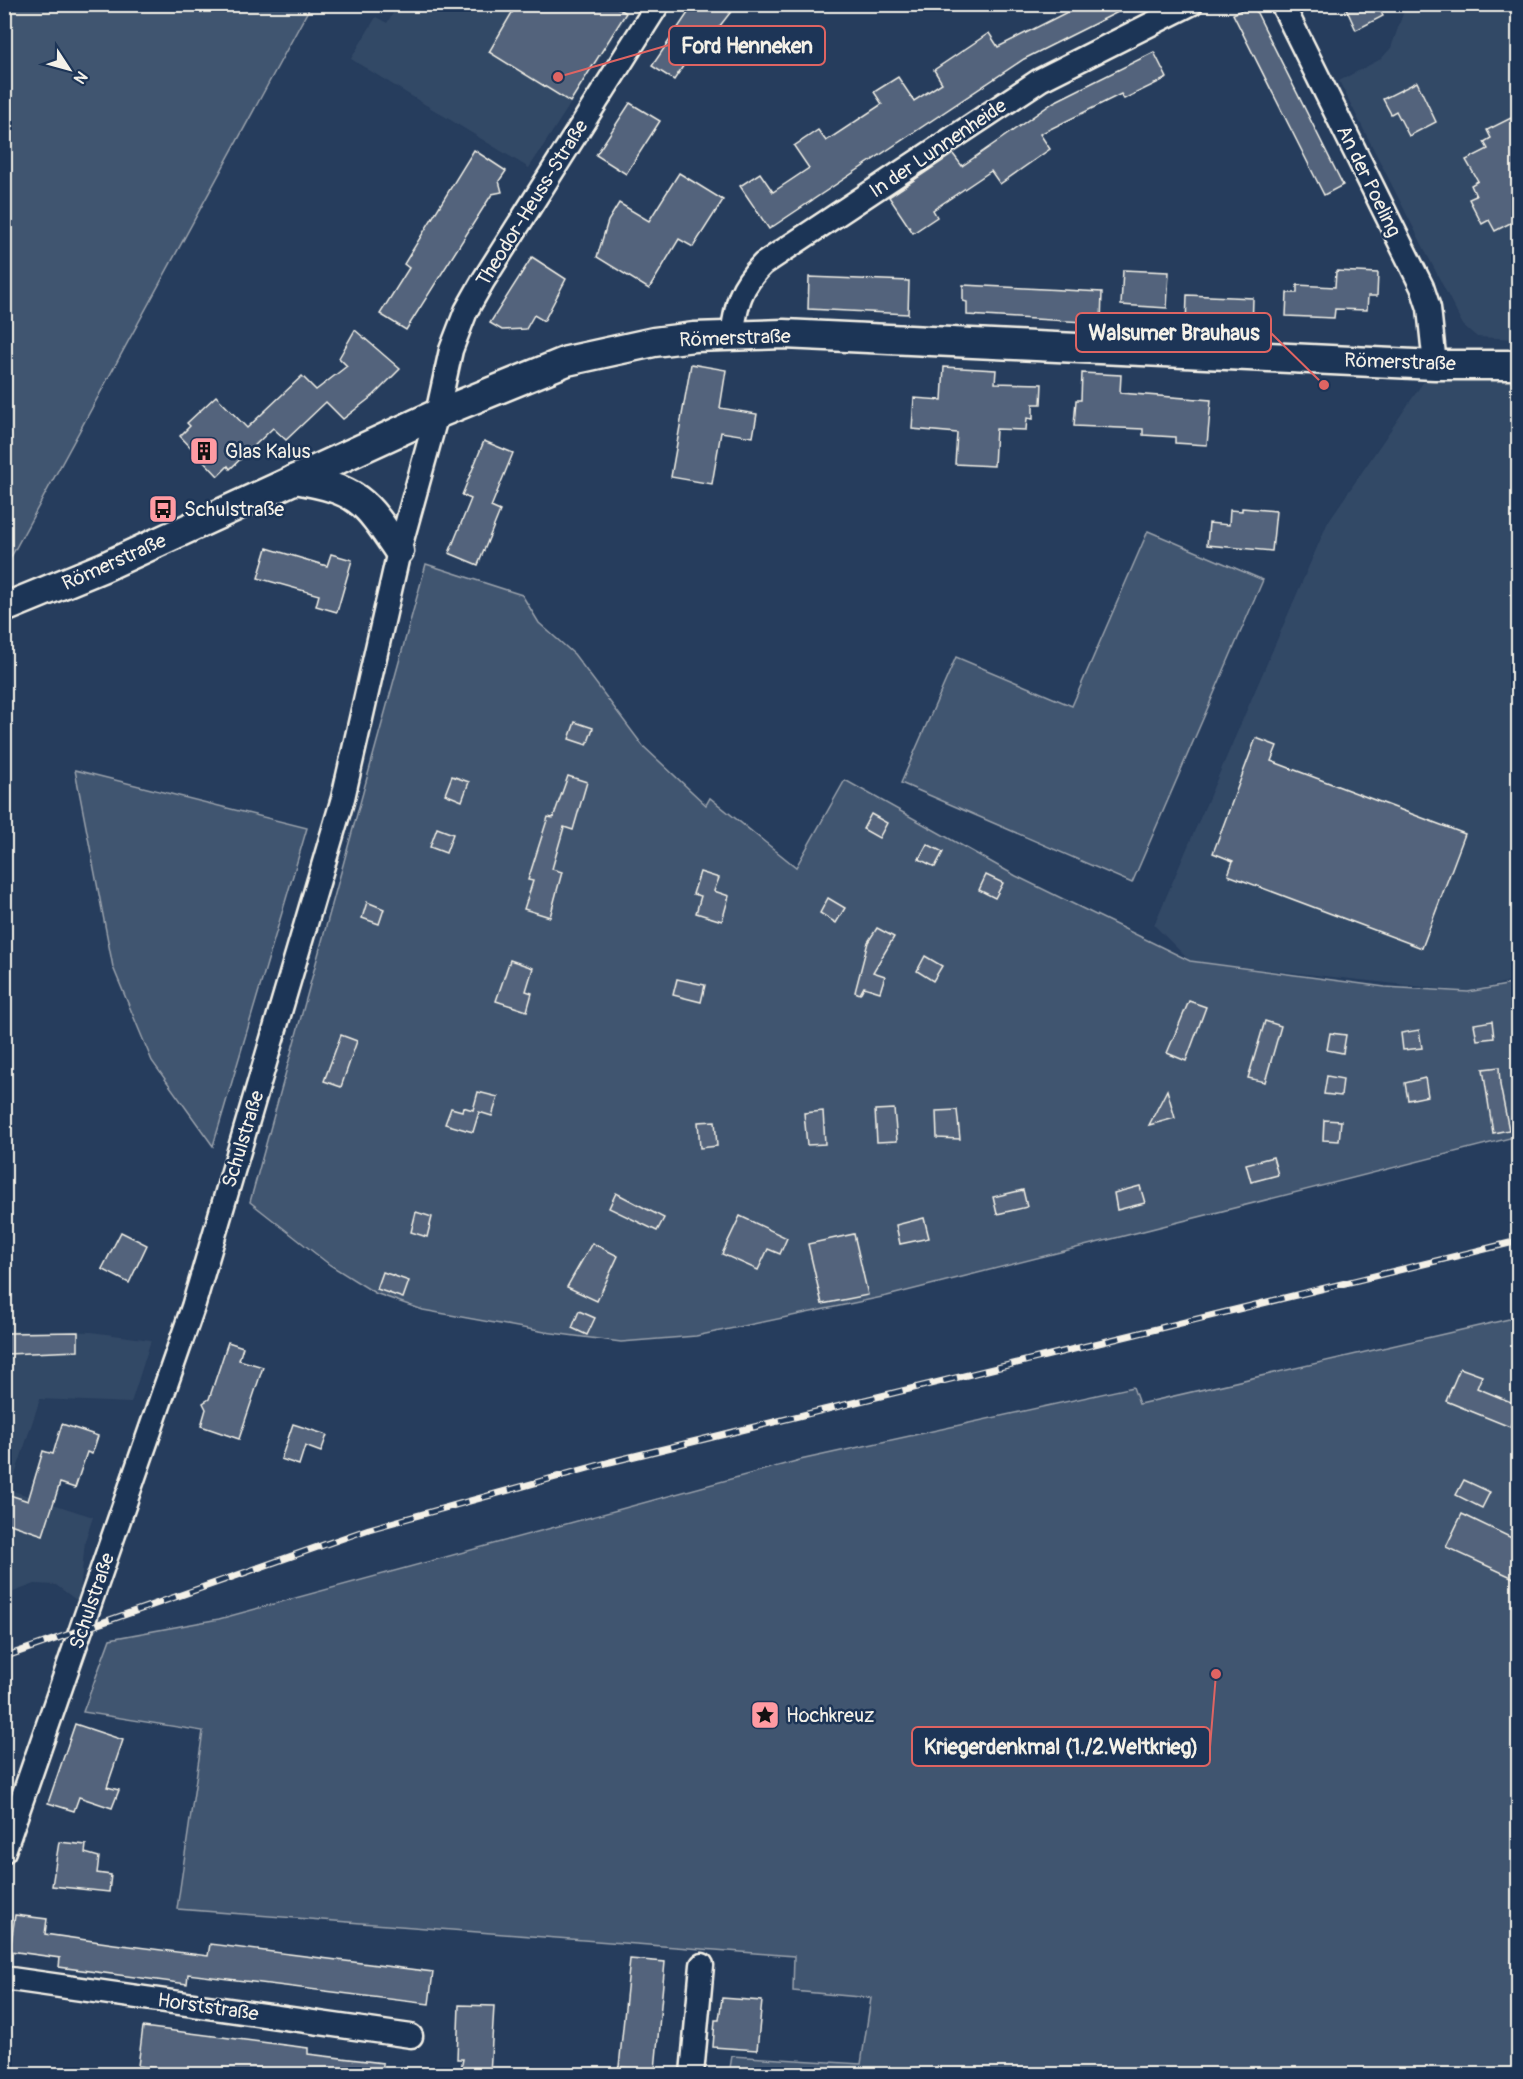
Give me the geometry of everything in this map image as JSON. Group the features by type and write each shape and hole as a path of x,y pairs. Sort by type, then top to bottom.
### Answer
{"street":[{"name":"Theodor-Heuss-Straße","path":"436,414 451,350 466,311 658,4"},
{"name":"In der Lunnenheide","path":"732,335 738,298 748,279 763,264 1040,80 1191,4"},
{"name":"An der Poeling","path":"1282,4 1422,287 1429,308 1435,364"},
{"name":"Römerstraße","path":"4,608 104,567 436,414 567,362 654,342 732,335 784,334 1435,364 1518,365"},
{"name":"Schulstraße","path":"4,1851 193,1307 343,798 399,551 436,414"},
{"path":"295,479 334,486 354,496 368,508 399,551"},
{"path":"692,2074 702,1965"},
{"name":"Horststraße","path":"4,1978 411,2036"}],"shaded area":[{"path":"4,5 311,5 5,568"},
{"path":"398,5 634,5 529,168 351,59 376,17 387,23"},
{"path":"1406,5 1518,5 1518,339 1477,337 1463,325 1339,81 1381,59 1391,48"},
{"path":"1435,365 1518,366 1518,979 1468,992 1190,961 1154,925 1328,522"},
{"path":"1148,531 1263,580 1132,883 901,783 956,657 1072,706"},
{"path":"426,564 522,595 539,623 574,654 643,746 706,805 710,798 796,867 845,780 1016,876 1190,961 1385,987 1468,992 1518,983 1518,1136 887,1296 696,1336 621,1342 545,1332 423,1310 375,1293 330,1265 250,1202"},
{"path":"75,770 307,828 213,1146 152,1061 113,967"},
{"path":"1518,1317 1518,2074 729,2074 732,2056 861,2064 871,1998 793,1991 794,1956 177,1909 203,1731 83,1712 110,1639 219,1619 800,1460 1133,1387 1139,1404"},
{"path":"5,1330 91,1332 151,1340 131,1403 40,1399 10,1490 93,1517 85,1541 79,1602 56,1585 35,1584 5,1595"}],"building":[{"path":"517,4 612,4 626,13 570,102 489,52"},
{"path":"694,4 737,4 712,36 706,31 674,80 652,66"},
{"path":"1083,4 1134,4 1024,59 769,229 740,186 760,173 773,192 809,168 794,146 818,130 826,141 882,104 874,92 898,77 914,101 942,83 934,70 989,33 998,47"},
{"path":"1344,4 1377,4 1383,16 1356,30"},
{"path":"1253,5 1343,185 1324,195 1233,14"},
{"path":"1154,52 1167,78 1124,99 1121,94 1040,134 1050,149 1000,184 991,171 933,210 937,217 913,233 889,197 953,154 962,166 1054,102"},
{"path":"1417,82 1436,122 1409,136 1396,111 1391,114 1383,99"},
{"path":"630,103 660,121 626,174 596,155"},
{"path":"1511,118 1518,132 1518,219 1495,231 1489,220 1482,224 1469,199 1476,196 1471,185 1478,181 1466,160 1488,149 1484,142 1491,138 1487,130"},
{"path":"474,150 506,171 499,181 502,192 492,194 406,330 380,314 409,268 404,264"},
{"path":"679,173 723,200 693,247 679,239 649,289 597,257 608,221 619,203 649,221"},
{"path":"532,257 566,279 544,321 534,315 526,329 502,330 490,323"},
{"path":"1123,270 1169,272 1167,308 1121,305"},
{"path":"1336,271 1378,273 1377,296 1368,296 1367,310 1335,309 1334,318 1286,316 1287,293 1297,293 1297,285 1335,287"},
{"path":"809,277 909,281 908,314 808,309"},
{"path":"963,285 1102,292 1101,323 967,315 967,302 963,301"},
{"path":"1187,295 1253,298 1252,330 1186,326"},
{"path":"355,330 400,369 374,395 343,419 326,402 286,440 273,428 230,469 228,466 218,476 180,436 190,426 187,423 216,396 247,428 302,376 316,390 347,366 339,358"},
{"path":"691,364 726,370 720,408 757,414 753,437 721,432 712,484 671,477"},
{"path":"944,367 996,370 995,383 1042,384 1041,404 1033,404 1033,419 1027,418 1026,430 996,429 994,466 955,464 957,433 912,429 914,398 942,400"},
{"path":"1082,373 1121,375 1120,393 1211,400 1207,445 1175,443 1175,437 1143,435 1143,429 1074,426 1076,400 1081,400"},
{"path":"484,441 513,453 491,507 500,511 478,565 449,553 471,499 462,495"},
{"path":"1242,508 1276,511 1272,551 1207,545 1209,523 1229,525 1230,510 1242,511"},
{"path":"267,548 327,566 331,554 352,560 337,612 316,606 319,595 258,578"},
{"path":"575,722 593,728 587,745 569,739"},
{"path":"1256,738 1277,746 1271,761 1465,834 1422,948 1228,875 1233,861 1213,853"},
{"path":"452,776 469,782 462,801 445,794"},
{"path":"568,776 587,782 573,830 564,827 552,869 562,872 550,917 524,909 533,881 528,880 548,817 553,818"},
{"path":"871,814 887,823 879,838 863,829"},
{"path":"437,828 453,834 446,853 430,847"},
{"path":"927,844 943,852 935,867 919,859"},
{"path":"700,872 719,878 714,891 729,896 722,921 696,913 701,896 693,894"},
{"path":"986,875 1003,883 995,898 979,890"},
{"path":"828,898 845,908 836,923 820,913"},
{"path":"367,902 384,909 379,924 362,918"},
{"path":"877,928 894,937 873,972 885,976 880,992 864,987 860,994 855,992 868,942"},
{"path":"925,956 942,966 933,981 917,971"},
{"path":"510,960 533,968 526,991 532,993 527,1011 496,1001"},
{"path":"677,979 705,985 701,1002 673,995"},
{"path":"1189,1001 1206,1007 1186,1061 1167,1053"},
{"path":"1265,1021 1281,1026 1265,1082 1248,1078"},
{"path":"1492,1021 1494,1038 1477,1040 1474,1024"},
{"path":"1419,1030 1422,1048 1403,1050 1401,1033"},
{"path":"1330,1033 1346,1035 1343,1053 1327,1050"},
{"path":"341,1035 357,1041 341,1087 324,1081"},
{"path":"1499,1067 1500,1085 1509,1130 1493,1133 1483,1069"},
{"path":"1327,1076 1343,1079 1341,1096 1324,1094"},
{"path":"1425,1078 1428,1096 1408,1100 1405,1083"},
{"path":"1167,1090 1175,1118 1149,1125"},
{"path":"478,1092 498,1097 492,1116 479,1112 473,1132 445,1124 451,1108 462,1111 463,1107 473,1110"},
{"path":"894,1109 897,1141 877,1142 875,1110"},
{"path":"957,1110 960,1139 937,1138 936,1111"},
{"path":"823,1111 825,1144 807,1145 804,1113"},
{"path":"1324,1120 1341,1121 1339,1141 1323,1140"},
{"path":"715,1121 717,1146 700,1148 698,1122"},
{"path":"1273,1157 1278,1175 1251,1182 1246,1164"},
{"path":"1140,1186 1145,1203 1117,1210 1114,1193"},
{"path":"1023,1190 1027,1207 997,1214 993,1197"},
{"path":"616,1193 664,1218 657,1231 609,1208"},
{"path":"416,1212 432,1217 427,1237 411,1232"},
{"path":"740,1216 787,1238 780,1254 768,1249 758,1270 722,1254"},
{"path":"924,1218 929,1238 900,1244 896,1225"},
{"path":"121,1232 147,1245 129,1283 102,1269"},
{"path":"854,1234 868,1295 822,1304 808,1244"},
{"path":"592,1243 618,1256 597,1301 567,1287"},
{"path":"383,1272 409,1281 403,1298 377,1289"},
{"path":"579,1311 595,1318 587,1335 572,1328"},
{"path":"78,1332 78,1351 7,1354 7,1333"},
{"path":"228,1342 243,1347 239,1360 263,1367 239,1439 201,1426 206,1409 203,1403 209,1399"},
{"path":"1460,1368 1482,1376 1477,1388 1518,1405 1510,1427 1446,1401"},
{"path":"62,1424 98,1436 92,1454 87,1452 75,1488 60,1483 43,1535 4,1522 4,1493 28,1501 43,1451 53,1454"},
{"path":"293,1424 327,1435 321,1452 305,1446 299,1465 281,1459"},
{"path":"1464,1480 1490,1492 1482,1508 1456,1495"},
{"path":"1462,1514 1518,1541 1518,1580 1446,1547"},
{"path":"75,1724 123,1740 107,1787 119,1790 112,1808 79,1797 74,1811 48,1803"},
{"path":"59,1842 86,1845 85,1853 99,1857 97,1873 111,1875 109,1892 52,1886"},
{"path":"15,1915 47,1919 45,1934 114,1944 208,1956 210,1944 433,1972 429,2004 188,1974 187,1984 59,1967 60,1958 10,1951"},
{"path":"630,1959 665,1962 655,2070 619,2067"},
{"path":"722,1998 762,2001 757,2050 713,2047 715,2020 719,2020"},
{"path":"459,2005 494,2006 490,2074 460,2074 463,2059 457,2059"},
{"path":"143,2027 308,2048 308,2054 383,2063 383,2074 230,2072 230,2074 206,2074 138,2066"}],"railway":[{"path":"4,1657 369,1529 610,1462 1518,1241"}],"place":[{"name":"Ford Henneken","path":"558,77"},
{"name":"Walsumer Brauhaus","path":"1324,385"},
{"name":"Glas Kalus","path":"204,451"},
{"name":"Schulstraße","path":"163,509"},
{"name":"Kriegerdenkmal (1./2.Weltkrieg)","path":"1216,1674"},
{"name":"Hochkreuz","path":"765,1715"}]}
